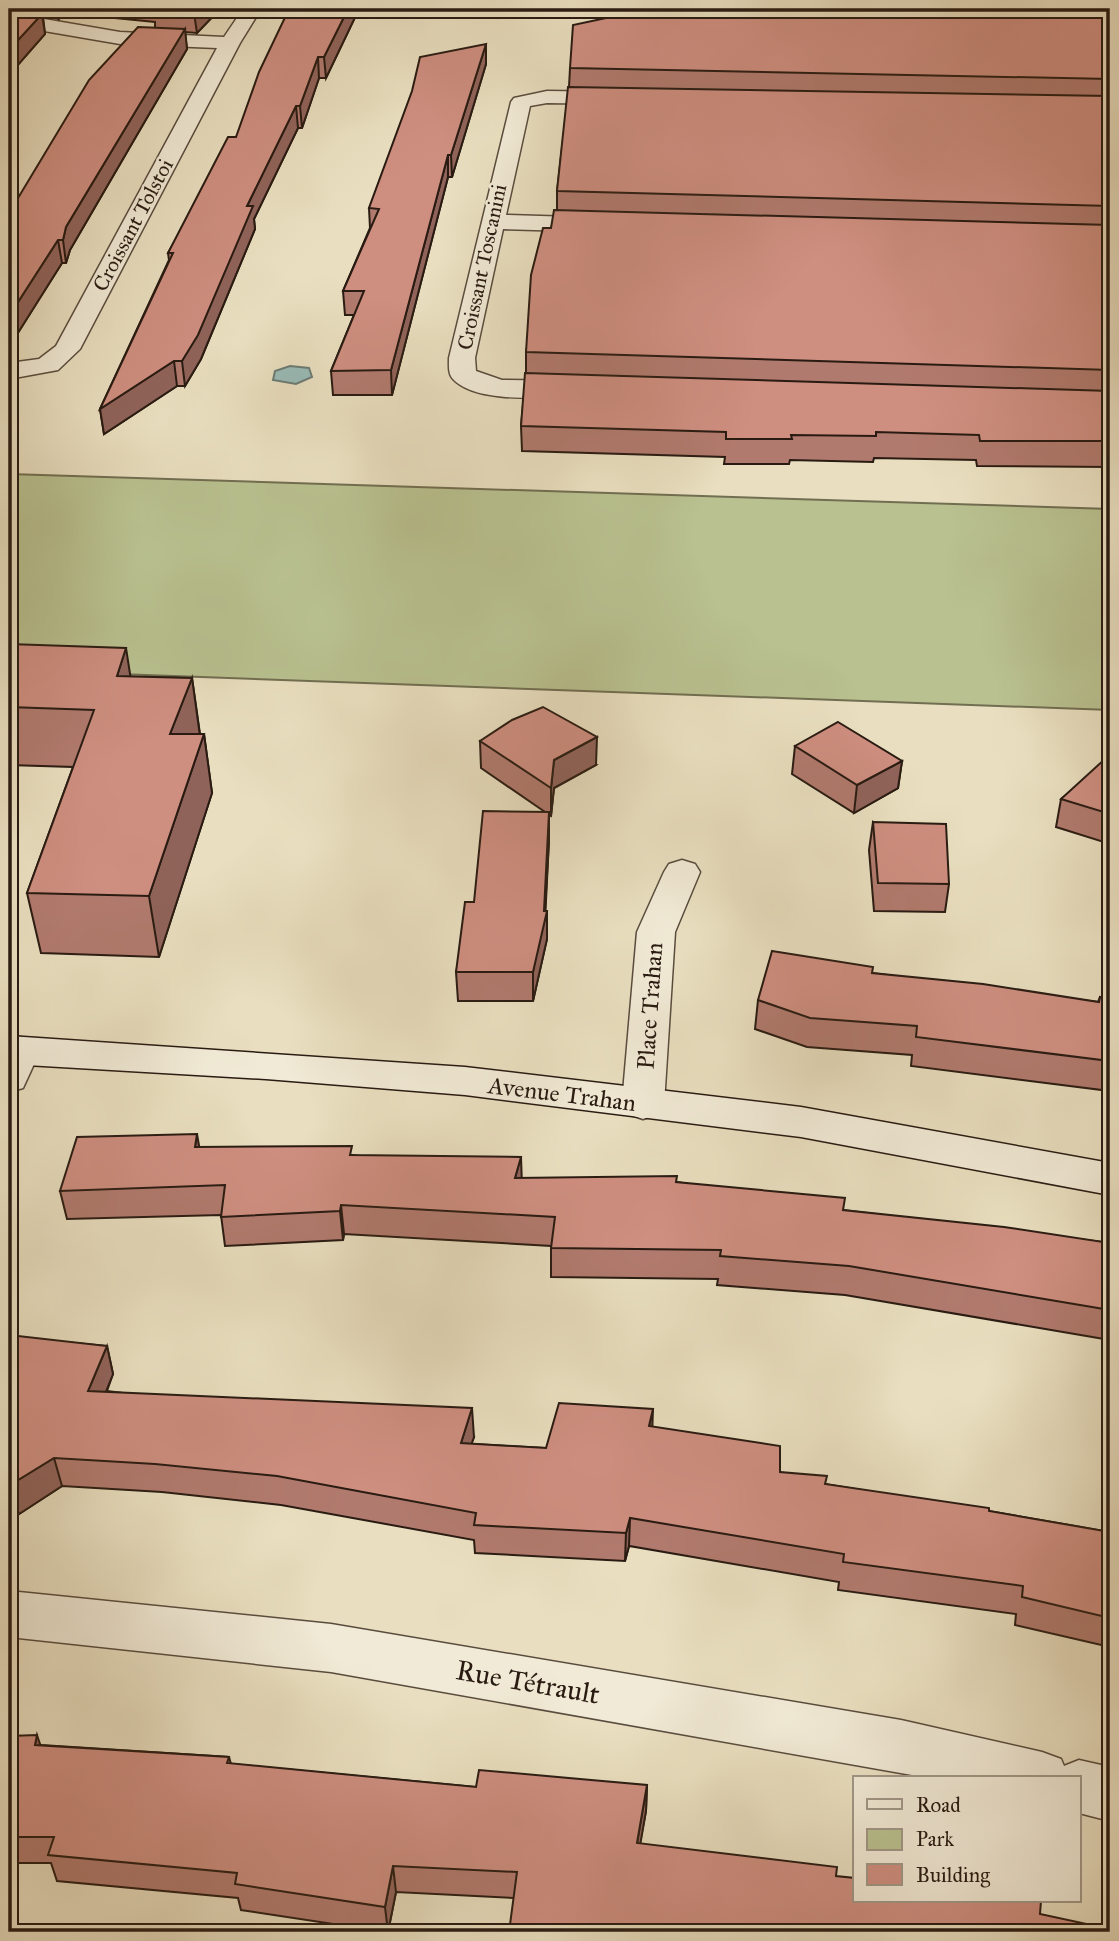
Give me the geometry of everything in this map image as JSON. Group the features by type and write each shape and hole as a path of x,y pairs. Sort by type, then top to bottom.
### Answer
{"street":[{"name":"Croissant Tolstoi","path":"9,371 40,368 62,356 67,349 230,43 252,9"},
{"path":"9,19 120,38 230,43"},
{"name":"Croissant Toscanini","path":"597,390 498,386 477,382 463,374 462,358 521,102 547,97 642,99"},
{"path":"492,222 625,225"},
{"name":"Place Trahan","path":"643,1104 656,932 682,872"},
{"name":"Avenue Trahan","path":"12,1060 465,1082 801,1122 1110,1179"},
{"name":"Rue Tétrault","path":"9,1614 331,1648 901,1746 1033,1776"},
{"path":"1080,1787 1110,1794"}],"green space":[{"path":"9,474 1110,509 1110,710 9,670"}],"water":[{"path":"290,366 309,368 312,377 296,384 273,380 275,371"}],"building":[{"path":"9,9 42,14 9,50"},
{"path":"199,9 194,13 153,11"},
{"path":"289,9 348,9 324,57 318,57 300,106 296,106 247,206 253,206 198,335 182,361 174,361 100,409 173,253 168,253 228,137 236,137 259,72"},
{"path":"632,9 1110,9 1110,79 570,68 573,25 639,11"},
{"path":"138,27 185,29 66,227 63,240 58,240 9,316 9,213 89,80"},
{"path":"486,44 451,155 448,155 391,370 331,371 364,291 343,291 379,209 369,208 412,91 420,57"},
{"path":"568,87 1110,96 1110,206 557,191"},
{"path":"554,210 1110,225 1110,370 526,352 531,275 543,228 551,228"},
{"path":"525,373 1110,391 1110,441 980,441 979,435 876,432 876,436 791,435 792,439 726,439 726,432 521,426"},
{"path":"9,644 126,648 117,676 192,678 170,734 204,734 149,896 27,893 94,710 9,707"},
{"path":"543,707 597,737 554,760 551,788 480,741 512,720"},
{"path":"838,722 902,761 857,785 795,746"},
{"path":"1106,758 1110,759 1110,814 1061,799"},
{"path":"483,811 549,812 544,911 547,911 533,972 456,972 465,902 474,902"},
{"path":"873,822 946,824 949,884 878,883"},
{"path":"772,951 873,967 872,973 983,984 1099,1002 1100,997 1110,999 1110,1061 916,1037 917,1026 810,1018 758,1000"},
{"path":"197,1134 195,1147 352,1146 350,1155 521,1157 515,1178 677,1176 676,1182 845,1198 843,1210 1004,1227 1110,1243 1110,1310 849,1266 720,1256 721,1250 551,1248 555,1217 341,1205 340,1211 221,1217 225,1185 60,1191 77,1137"},
{"path":"9,1335 107,1346 88,1391 472,1408 461,1443 546,1448 559,1403 653,1409 649,1426 780,1446 780,1472 827,1476 825,1484 989,1508 989,1511 1110,1532 1110,1618 1022,1597 1023,1586 843,1562 844,1554 630,1518 626,1533 474,1525 476,1513 277,1476 155,1464 54,1458 10,1485"},
{"path":"37,1735 35,1745 229,1757 227,1763 476,1787 479,1770 647,1785 637,1843 837,1867 836,1876 853,1878 853,1902 1041,1902 1040,1914 1110,1929 1110,1932 509,1932 517,1872 393,1866 385,1907 235,1884 237,1873 48,1855 54,1837 9,1837 9,1736"}]}
